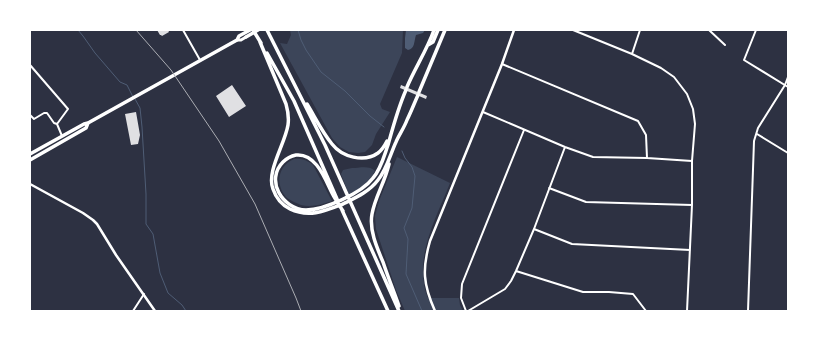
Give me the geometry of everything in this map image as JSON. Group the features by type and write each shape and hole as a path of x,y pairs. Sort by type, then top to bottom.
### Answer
{"highway":[{"path":"30,154 84,124 132,100 237,40 239,36 250,30"},
{"path":"253,30 294,101 388,311"},
{"path":"246,37 258,30"},
{"path":"356,195 375,177 383,159 399,106 434,30"},
{"path":"428,45 433,42 438,30"},
{"path":"260,42 286,104 288,114 287,130 272,173 272,188 280,202 287,207 297,212 309,214 319,212 370,188 382,176 396,142 408,119 445,30"},
{"path":"268,32 325,145 400,311"},
{"path":"295,85 331,144 343,153 357,158 369,157 380,150 390,137"},
{"path":"30,160 86,128 88,123"},
{"path":"328,208 306,210 296,208 282,198 278,192 275,181 278,170 287,158 296,155 311,159 321,172 332,194 343,211"},
{"path":"390,158 371,216 371,222 377,246 400,311"}],"main road":[{"path":"237,40 241,40 246,37"}],"street":[{"path":"183,30 200,61"},
{"path":"435,311 426,287 426,254 502,64 514,30"},
{"path":"573,30 632,54 661,68 674,77 687,94 693,108 695,124 692,161 692,205 687,311"},
{"path":"632,54 640,30"},
{"path":"709,30 725,45"},
{"path":"756,30 744,60 788,87"},
{"path":"502,64 638,120 646,135 647,158"},
{"path":"30,65 68,109 57,124"},
{"path":"748,311 754,141 758,128 788,78"},
{"path":"482,112 593,158 647,158 692,161"},
{"path":"30,115 34,119 44,113 47,113 54,123 57,124 62,136"},
{"path":"524,130 462,284 462,298 467,311 504,289 511,281 534,229 565,147"},
{"path":"756,134 788,153"},
{"path":"30,184 83,213 97,224 116,255 155,311"},
{"path":"550,188 586,202 692,205"},
{"path":"534,229 572,244 690,250"},
{"path":"516,271 582,292 633,294 646,311"},
{"path":"133,311 144,294"}],"shaded area":[{"path":"290,30 403,30 402,53 380,104 382,109 390,112 376,134 372,145 365,152 349,152 340,147 332,138 280,43 287,44 291,35"},
{"path":"406,30 425,30 423,33 416,35 412,48 408,50 405,48"},
{"path":"397,157 450,183 426,245 423,270 424,285 428,298 459,298 463,311 405,311 396,290 376,229 375,216 379,201"},
{"path":"294,159 304,160 313,165 332,201 317,205 305,206 287,198 283,193 279,182 281,171 284,166"},
{"path":"367,167 375,171 367,182 349,195 341,174 343,170"}],"building":[{"path":"157,30 168,30 169,32 162,36"},
{"path":"232,85 246,106 229,117 216,96"},
{"path":"401,85 427,96 426,99 400,88"},
{"path":"136,112 140,135 138,144 131,145 125,114"}],"waterway":[{"path":"78,30 95,53 120,82 127,85 133,97"},
{"path":"298,30 306,50 321,72 345,91 370,116 384,127"},
{"path":"135,99 140,108 142,127 146,194 146,224 153,234 160,273 168,293 182,305 186,311"},
{"path":"402,151 412,167 415,176 412,208 404,228 408,239 406,274 422,311"}],"railway":[{"path":"136,30 171,70 219,141 255,204 301,311"}]}
